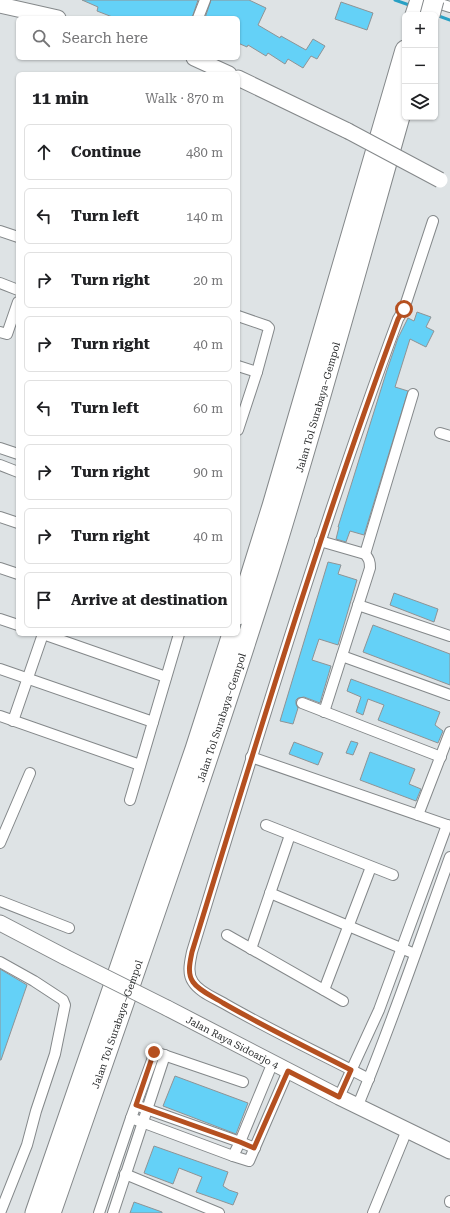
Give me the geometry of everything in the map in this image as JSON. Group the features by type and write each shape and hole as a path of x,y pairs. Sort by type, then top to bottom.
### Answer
{"highway":[{"path":"416,12 420,0"},
{"path":"431,12 434,0"},
{"name":"Jalan Tol Surabaya–Gempol","path":"240,609 272,506 402,60"},
{"name":"Jalan Tol Surabaya–Gempol","path":"51,1213 190,809 267,575 315,415 402,110"},
{"name":"Jalan Tol Surabaya–Gempol","path":"35,1213 195,749 231,636"}],"street":[{"path":"199,16 205,0"},
{"path":"429,0 450,7"},
{"path":"0,5 49,16"},
{"path":"198,60 225,72"},
{"path":"240,79 348,132 445,183"},
{"path":"369,1079 246,1016 202,990 194,983 190,976 189,969 192,952 251,758 320,541 367,402 398,319 404,309 433,221"},
{"path":"0,232 16,236"},
{"path":"0,284 16,289"},
{"path":"0,332 7,334 16,308"},
{"path":"240,317 269,328 257,372 240,416"},
{"path":"240,367 257,372"},
{"path":"364,554 413,394"},
{"path":"440,432 450,436"},
{"path":"0,448 16,453"},
{"path":"0,465 16,471"},
{"path":"0,517 16,522"},
{"path":"320,541 364,554 369,558 370,562 370,568 324,712"},
{"path":"0,568 16,573"},
{"path":"358,605 450,636"},
{"path":"0,619 16,624"},
{"path":"12,720 42,636"},
{"path":"49,636 166,677"},
{"path":"130,800 178,636"},
{"path":"342,656 450,695"},
{"path":"0,669 153,722"},
{"path":"302,703 440,757"},
{"path":"0,716 140,765"},
{"path":"418,815 450,732"},
{"path":"251,758 448,826 379,1010 339,1097"},
{"path":"0,843 30,773"},
{"path":"266,825 394,875"},
{"path":"251,949 290,835"},
{"path":"358,1105 401,995 450,857"},
{"path":"324,990 371,867"},
{"path":"270,893 415,954"},
{"path":"0,901 68,928"},
{"name":"Jalan Raya Sidoarjo 4","path":"0,924 339,1097 450,1151"},
{"path":"227,935 343,1001"},
{"path":"0,962 34,981 63,1000 64,1005 55,1054 36,1111 28,1145 0,1213"},
{"path":"99,1213 154,1052 156,1051 243,1082"},
{"path":"113,1213 165,1055"},
{"path":"233,1156 273,1062"},
{"path":"131,1118 249,1161 288,1071"},
{"path":"136,1105 254,1148"},
{"path":"373,1213 408,1130"},
{"path":"125,1174 219,1213"}],"building":[{"path":"82,0 198,0 193,16 110,16 97,11 98,7"},
{"path":"211,0 249,0 266,8 258,25 280,38 281,36 306,50 313,39 325,46 317,59 311,56 303,68 288,59 285,64 268,53 266,56 248,45 247,47 240,44 240,16 206,16"},
{"path":"341,2 373,13 367,30 335,19"},
{"path":"417,312 431,317 426,327 434,331 426,347 410,339 395,387 408,391 364,535 350,531 346,542 336,539 338,527 398,338 408,318 414,321"},
{"path":"328,562 341,565 338,574 357,580 338,645 319,639 312,660 331,666 320,703 304,697 298,698 296,700 296,704 298,708 293,724 280,721"},
{"path":"394,593 438,609 434,622 390,605"},
{"path":"373,625 450,654 450,685 363,652"},
{"path":"351,679 440,712 435,725 443,731 438,743 378,720 384,705 368,699 363,715 356,712 361,697 347,691"},
{"path":"351,741 358,743 353,755 346,753"},
{"path":"294,742 323,753 318,765 289,754"},
{"path":"370,752 415,769 409,784 421,789 416,801 360,780"},
{"path":"0,969 27,985 1,1060 0,1060"},
{"path":"175,1076 248,1103 236,1134 163,1106"},
{"path":"154,1146 228,1172 223,1186 238,1193 233,1205 196,1192 202,1177 179,1168 173,1184 144,1173"},
{"path":"134,1202 162,1212 162,1213 130,1213"}],"waterway":[{"path":"395,0 412,6"},
{"path":"438,16 450,20"}],"route":[{"path":"154,1052 136,1105 254,1148 288,1071 339,1097 351,1070 246,1016 202,990 194,983 190,976 189,969 192,952 251,758 320,541 367,402 398,319 404,309"}]}
